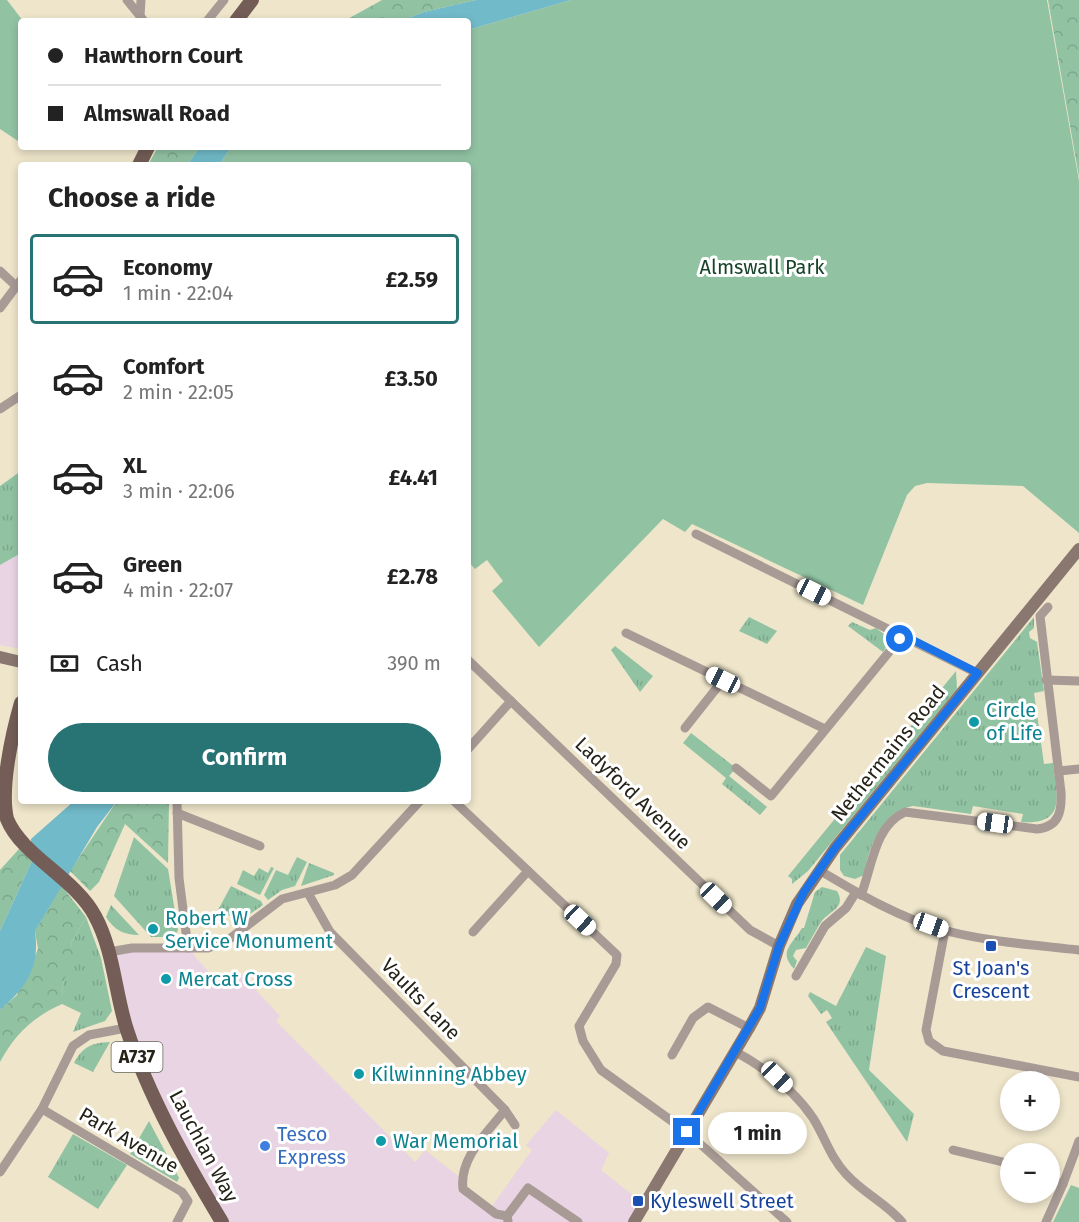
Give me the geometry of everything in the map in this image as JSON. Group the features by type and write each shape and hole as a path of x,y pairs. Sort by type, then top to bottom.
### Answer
{"main road":[{"path":"238,18 252,0"},
{"name":"Nethermains Road","path":"634,1222 760,1008 779,946 804,892 819,870 1079,549"},
{"path":"0,657 18,661"},
{"name":"A737","path":"18,714 10,744 3,792 3,820 23,843 75,889 97,919 109,952"},
{"name":"Lauchlan Way","path":"109,952 126,1028 159,1104 222,1222"}],"street":[{"path":"127,0 142,18"},
{"path":"141,0 142,18"},
{"path":"209,18 224,0"},
{"path":"0,271 18,282"},
{"path":"0,308 18,284"},
{"path":"0,409 18,397"},
{"path":"696,534 978,673"},
{"path":"796,976 825,926 846,908 858,893 874,850 891,823 900,815 910,811 1043,828 1054,823 1062,808 1040,616 1048,608"},
{"path":"626,633 825,729"},
{"path":"736,768 771,796 903,635"},
{"name":"Ladyford Avenue","path":"471,663 750,930 779,946"},
{"path":"685,728 723,680"},
{"path":"1047,680 1079,681"},
{"path":"471,745 511,701"},
{"path":"1059,771 1079,769"},
{"path":"177,804 179,878 188,948"},
{"path":"109,952 132,948 208,948 228,940 282,900 334,885 352,875 417,804"},
{"path":"457,804 614,952 618,959 580,1021 579,1032 597,1065 687,1132 787,1222"},
{"path":"177,813 260,846"},
{"path":"819,870 890,909 945,930 985,939 1079,950"},
{"path":"473,932 528,871"},
{"name":"Vaults Lane","path":"308,893 330,932 505,1110 514,1125"},
{"path":"945,930 926,1030 929,1041 943,1051 1079,1077"},
{"path":"672,1055 693,1018 708,1007 749,1028"},
{"path":"0,1172 42,1110 73,1046 89,1035 126,1028"},
{"path":"736,1052 761,1066 790,1090 814,1119 830,1153 846,1174 890,1208 902,1222"},
{"name":"Park Avenue","path":"42,1110 182,1192 188,1198 187,1208 177,1222"},
{"path":"505,1110 470,1155 462,1179 463,1189 496,1214 508,1219 528,1188 578,1222"},
{"path":"1046,1222 1079,1141"},
{"path":"953,1150 1000,1161"}],"shaded area":[{"path":"18,555 18,648 0,645 0,565"},
{"path":"192,948 193,954 224,990 242,975 280,1016 276,1021 415,1162 425,1150 462,1179 463,1189 490,1209 532,1150 526,1145 556,1110 609,1153 601,1170 644,1204 634,1222 222,1222 133,1047 115,950"}],"green space":[{"path":"0,0 7,0 21,18 18,18 18,141 0,129"},
{"path":"382,0 476,0 424,12 409,18 349,18"},
{"name":"Almswall Park","path":"571,0 1047,0 1079,181 1079,533 1023,486 927,483 915,486 907,495 863,605 692,524 685,532 663,519 539,647 492,591 503,581 487,560 475,569 471,564 471,162 221,162 229,150 471,150 471,29"},
{"path":"1048,0 1079,0 1079,177"},
{"path":"156,150 198,150 189,162 150,162"},
{"path":"18,473 18,555 0,565 0,486"},
{"path":"749,617 777,631 767,644 739,631"},
{"path":"1034,617 1034,628 1029,632 1030,638 1037,642 1044,691 1034,693 1044,764 1053,763 1057,797 1052,813 1046,819 1036,822 1021,822 1023,814 973,806 971,814 913,806 902,809 885,822 873,842 864,875 855,879 844,876 840,870 840,855"},
{"path":"852,622 870,630 876,628 884,634 889,643 883,652 848,626"},
{"path":"615,646 653,676 640,692 611,650"},
{"path":"956,671 957,689 808,871 792,884 792,879 788,876"},
{"path":"691,733 736,768 729,776 767,807 760,815 722,784 726,778 683,743"},
{"path":"115,804 169,804 168,863 125,824 99,882 90,891 70,871"},
{"path":"134,837 168,869 178,930 174,937 151,937 114,896"},
{"path":"19,849 32,861 0,931 0,870"},
{"path":"297,857 307,862 295,886 282,890 268,900 264,895 276,870 288,875"},
{"path":"309,863 334,873 334,875 301,886"},
{"path":"271,867 274,868 260,895 237,884 243,870 254,876 259,868 268,873"},
{"path":"61,885 86,917 71,943 74,955 63,983 62,1004 26,1027 0,1062 0,1010 17,995 38,949 35,931"},
{"path":"231,886 261,901 263,905 240,921 218,910"},
{"path":"822,887 837,891 840,901 836,909 821,922 806,948 796,950 793,956 797,961 794,969 787,957 788,948 804,928 815,892"},
{"path":"111,905 139,935 124,933 112,925 106,917"},
{"path":"86,917 101,958 112,1011 105,1021 73,1032 81,1013 62,1004 63,986 71,961 71,943"},
{"path":"866,947 886,956 869,1070 914,1114 907,1142 826,1022 832,1018 827,1010 821,1014 808,996 810,992 836,1006"},
{"path":"110,1042 93,1072 74,1063 89,1046"},
{"path":"149,1121 179,1178 177,1182 130,1154"},
{"path":"73,1134 127,1165 98,1209 48,1177"},
{"path":"1071,1185 1079,1188 1079,1222 1053,1222"}],"water":[{"path":"476,0 571,0 471,29 471,18 409,18 424,12"},
{"path":"198,150 229,150 221,162 189,162"},
{"path":"71,804 115,804 97,827 35,931 33,966 24,984 0,1010 0,931 32,861 31,839"}],"place":[{"name":"Circle of Life","path":"974,722"},
{"name":"Robert W Service Monument","path":"153,929"},
{"name":"St Joan's Crescent","path":"991,946"},
{"name":"Mercat Cross","path":"166,979"},
{"name":"Kilwinning Abbey","path":"359,1074"},
{"name":"War Memorial","path":"381,1141"},
{"name":"Tesco Express","path":"265,1146"},
{"name":"Kyleswell Street","path":"638,1201"}],"route":[{"path":"687,1132 760,1008 779,946 804,892 835,848 978,673 903,635 900,639"}]}
